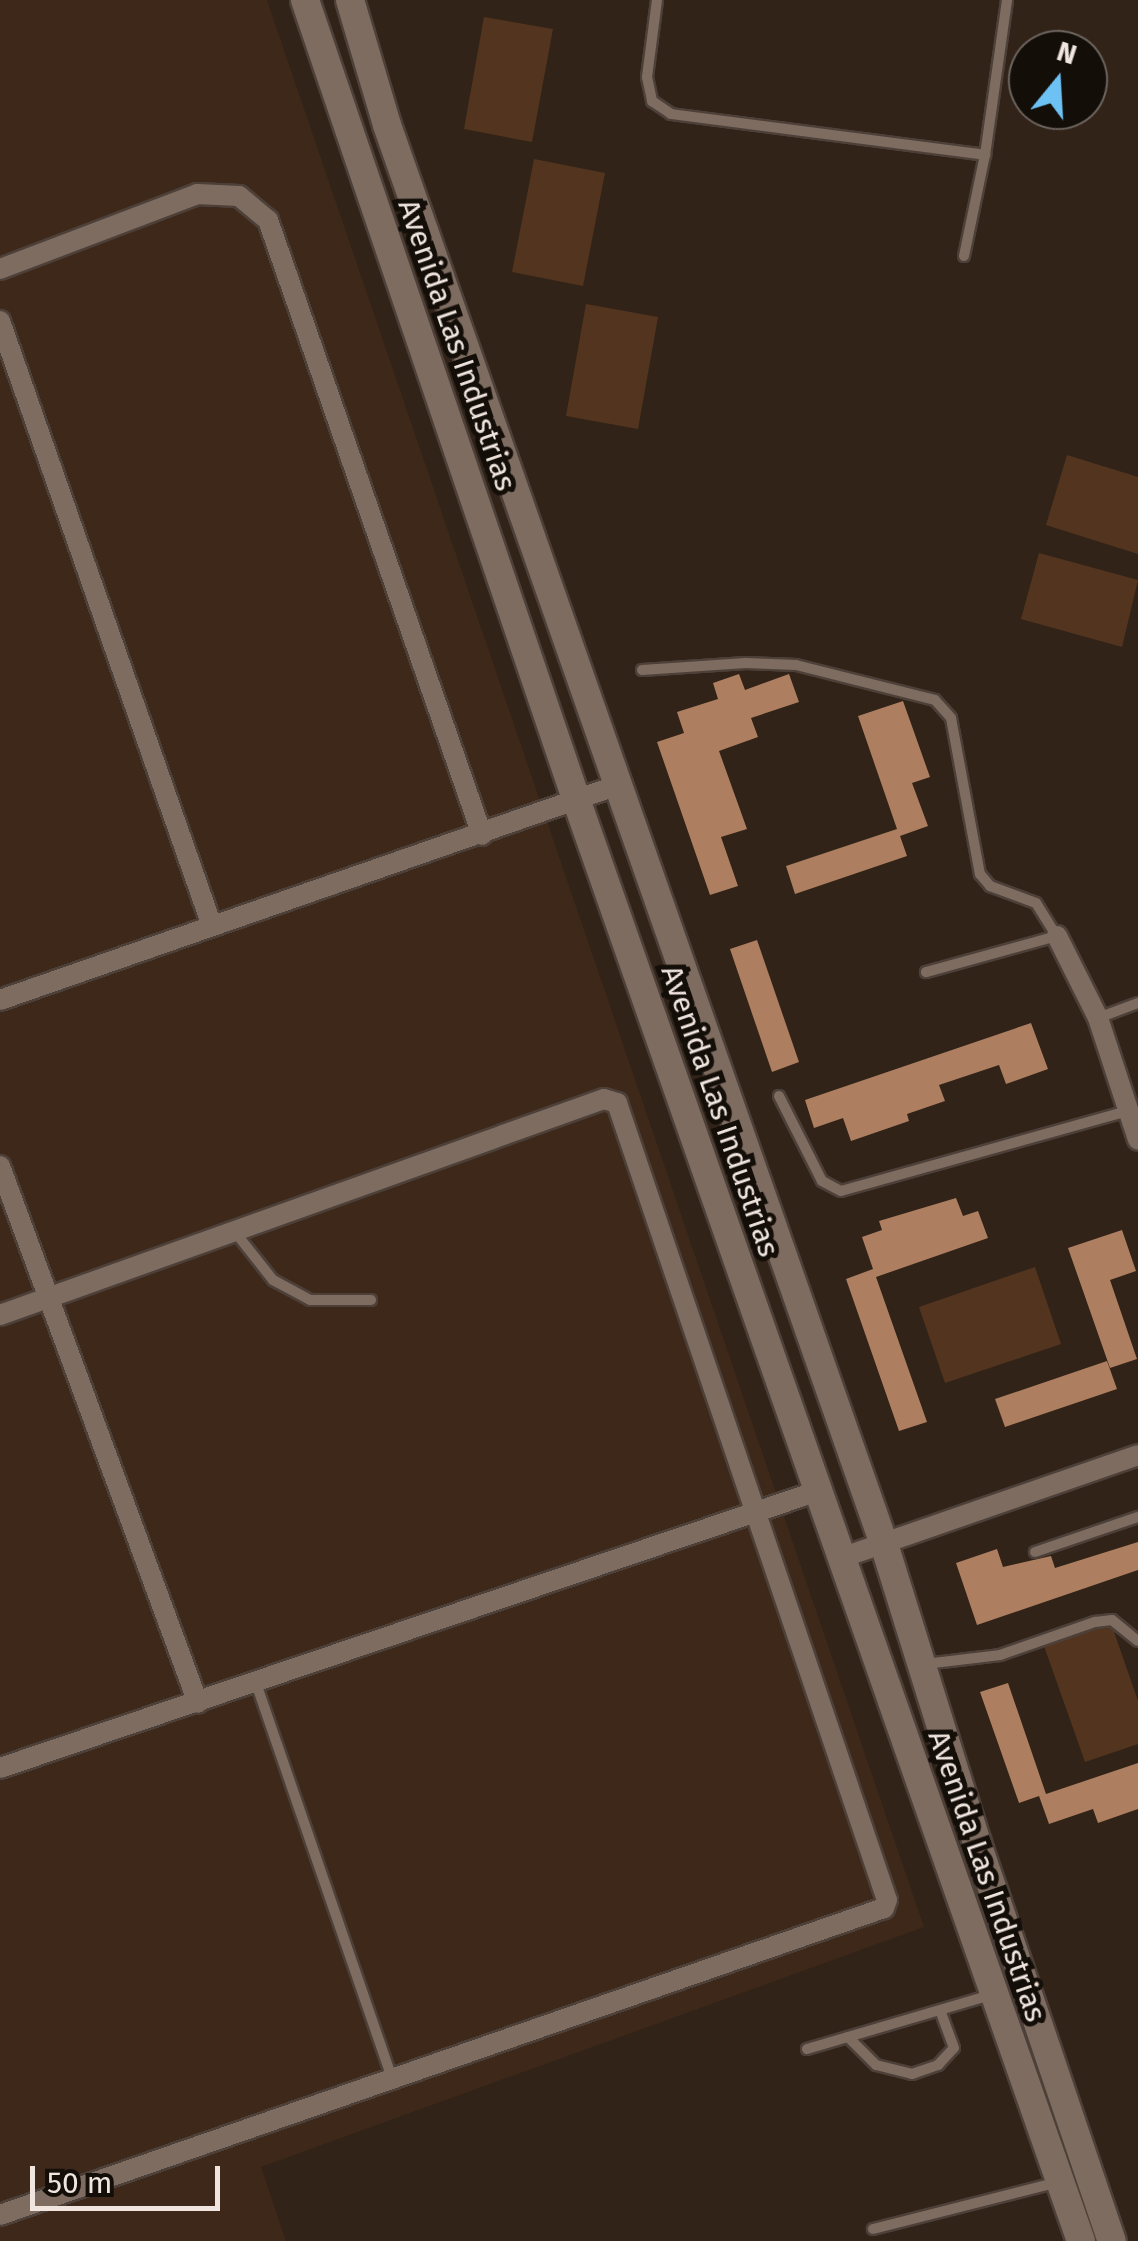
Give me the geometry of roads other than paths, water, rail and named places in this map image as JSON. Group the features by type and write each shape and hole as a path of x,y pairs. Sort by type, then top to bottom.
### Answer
{"street":[{"name":"Avenida Las Industrias","path":"305,0 576,799 1081,2241"},
{"name":"Avenida Las Industrias","path":"350,0 387,126 884,1544 977,1843 1112,2241"},
{"path":"0,270 197,194 239,196 268,220 482,835"},
{"path":"0,321 212,926"},
{"path":"0,1000 482,835 618,784"},
{"path":"1057,936 1098,1018 1138,1140"},
{"path":"0,1315 604,1099 618,1104 887,1890 884,1908 0,2215"},
{"path":"0,1166 198,1704"},
{"path":"842,1558 1138,1455"},
{"path":"0,1768 818,1491"}],"lane":[{"path":"656,0 648,77 652,100 671,114 985,155"},
{"path":"964,256 985,155 1007,0"},
{"path":"642,670 746,663 796,665 935,700 950,718 980,874 990,886 1036,903 1057,936 926,972"},
{"path":"1098,1018 1138,1003"},
{"path":"779,1096 822,1181 841,1191 1128,1111"},
{"path":"235,1232 273,1280 310,1300 371,1300"},
{"path":"1035,1552 1138,1518"},
{"path":"924,1664 1000,1655 1095,1622 1112,1620 1138,1641"},
{"path":"256,1683 392,2077"},
{"path":"806,2050 994,1994"},
{"path":"848,2037 876,2065 912,2074 938,2065 954,2048 940,2010"},
{"path":"873,2229 1060,2182"}]}
